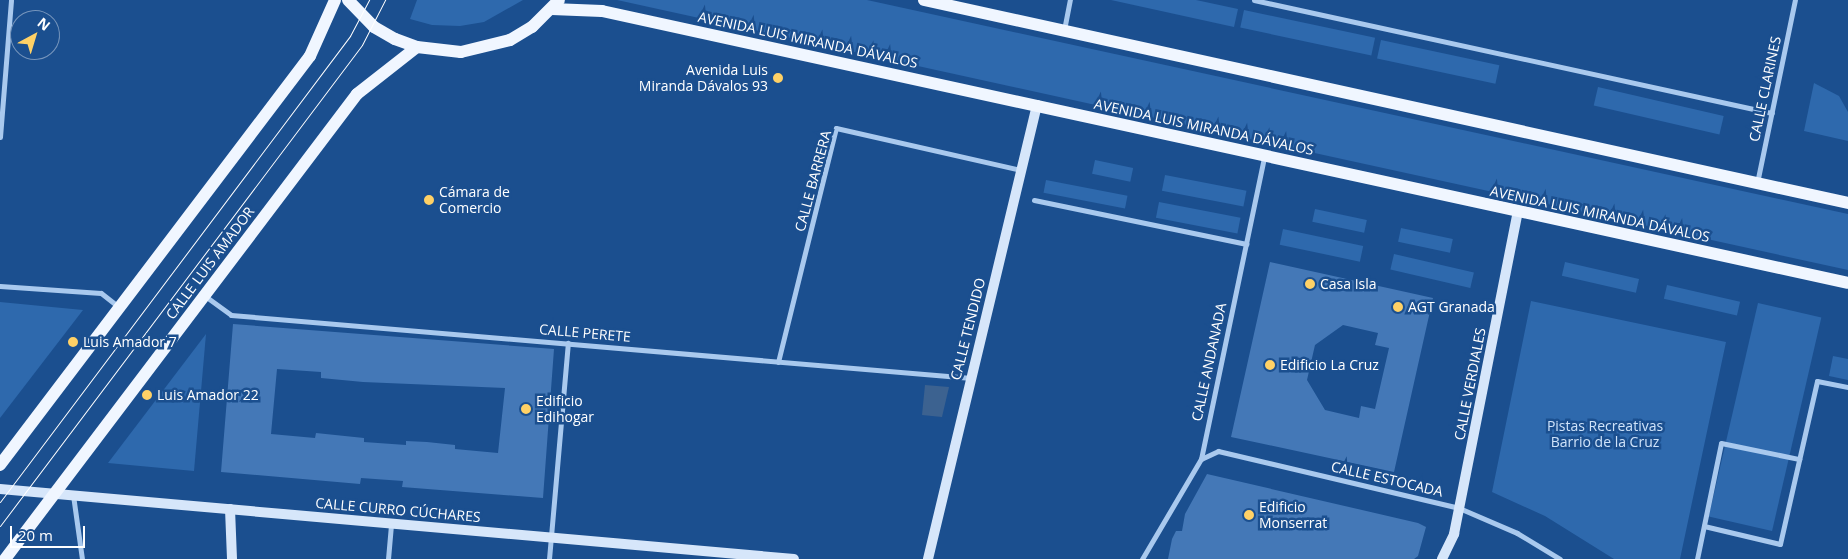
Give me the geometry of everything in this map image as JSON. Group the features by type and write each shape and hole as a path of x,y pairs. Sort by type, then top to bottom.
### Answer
{"main road":[{"path":"0,465 310,56 335,0"},
{"path":"348,0 374,27 417,48 461,52 488,48 532,27 555,5"},
{"path":"924,0 1848,202"},
{"name":"AVENIDA LUIS MIRANDA DÁVALOS","path":"555,5 602,11 1848,283"},
{"name":"CALLE LUIS AMADOR","path":"5,559 357,94 417,48"}],"street":[{"path":"0,135 12,0"},
{"path":"1064,30 1070,0"},
{"path":"1254,0 1772,113"},
{"name":"CALLE CLARINES","path":"1756,183 1795,0"},
{"name":"CALLE TENDIDO","path":"928,559 1036,105"},
{"name":"CALLE BARRERA","path":"778,362 836,128 1021,170"},
{"name":"CALLE ANDANADA","path":"1142,559 1201,459 1264,156"},
{"path":"1034,200 1246,244"},
{"name":"CALLE VERDIALES","path":"1442,559 1454,534 1518,211"},
{"path":"0,286 101,294 119,307"},
{"name":"CALLE PERETE","path":"204,296 231,315 970,378"},
{"path":"549,559 568,343"},
{"path":"1704,526 1780,544 1817,381 1848,387"},
{"path":"1697,559 1721,443 1799,459"},
{"name":"CALLE ESTOCADA","path":"1201,459 1218,450 1459,508 1517,533 1560,559"},
{"name":"CALLE CURRO CÚCHARES","path":"0,490 794,559"},
{"path":"73,495 82,559"},
{"path":"230,509 232,559"},
{"path":"388,559 391,523"}],"green space":[{"path":"417,0 523,0 484,22 460,26 432,25 410,19"},
{"path":"617,0 867,0 1848,214 1848,270"},
{"path":"1111,0 1196,0 1238,9 1234,27"},
{"path":"1244,10 1375,38 1371,55 1240,28"},
{"path":"1381,40 1499,65 1495,84 1377,59"},
{"path":"1814,83 1839,96 1848,112 1848,141 1804,131"},
{"path":"1598,87 1724,116 1719,135 1594,106"},
{"path":"1095,160 1133,168 1130,182 1092,174"},
{"path":"1165,175 1246,191 1243,207 1162,191"},
{"path":"1046,180 1127,196 1125,209 1044,193"},
{"path":"1159,202 1240,218 1237,234 1156,218"},
{"path":"1315,209 1367,220 1364,233 1312,222"},
{"path":"1401,228 1453,239 1450,253 1398,242"},
{"path":"1283,229 1363,246 1360,262 1280,245"},
{"path":"1394,254 1474,272 1470,288 1390,270"},
{"path":"1565,262 1639,279 1636,293 1562,276"},
{"path":"1667,285 1740,302 1737,316 1664,299"},
{"name":"Pistas Recreativas Barrio de la Cruz","path":"1531,301 1726,342 1680,559 1614,559 1545,516 1492,492"},
{"path":"0,302 83,310 0,418"},
{"path":"1758,303 1821,318 1772,531 1709,516"},
{"path":"206,334 194,471 108,463"},
{"path":"1833,356 1848,359 1848,380 1829,376"}],"shaded area":[{"path":"925,385 949,387 942,417 922,415"}],"building":[{"name":"Edificio La Cruz","path":"1270,262 1433,298 1394,472 1231,437","holes":["1343,325 1378,333 1375,345 1389,348 1375,409 1361,406 1359,418 1325,410 1307,380 1315,345"]},
{"name":"Edificio Edihogar","path":"233,324 554,349 543,498 402,487 403,481 361,478 360,484 221,472","holes":["277,369 321,372 321,378 363,382 505,388 498,453 455,449 455,445 427,442 406,441 406,445 364,442 364,438 316,433 315,438 271,434"]},
{"name":"Edificio Monserrat","path":"1207,474 1418,523 1426,527 1418,556 1414,559 1168,559 1172,539 1176,531 1182,531 1185,514"}],"tram line":[{"path":"0,502 350,36 369,0"},
{"path":"0,526 362,45 385,0"}],"place":[{"name":"Avenida Luis Miranda Dávalos 93","path":"778,78"},
{"name":"Cámara de Comercio","path":"429,200"},
{"name":"Casa Isla","path":"1310,284"},
{"name":"AGT Granada","path":"1398,307"},
{"name":"Luis Amador 7","path":"73,342"},
{"name":"Edificio La Cruz","path":"1270,365"},
{"name":"Luis Amador 22","path":"147,395"},
{"name":"Edificio Edihogar","path":"526,409"},
{"name":"Edificio Monserrat","path":"1249,515"}]}
